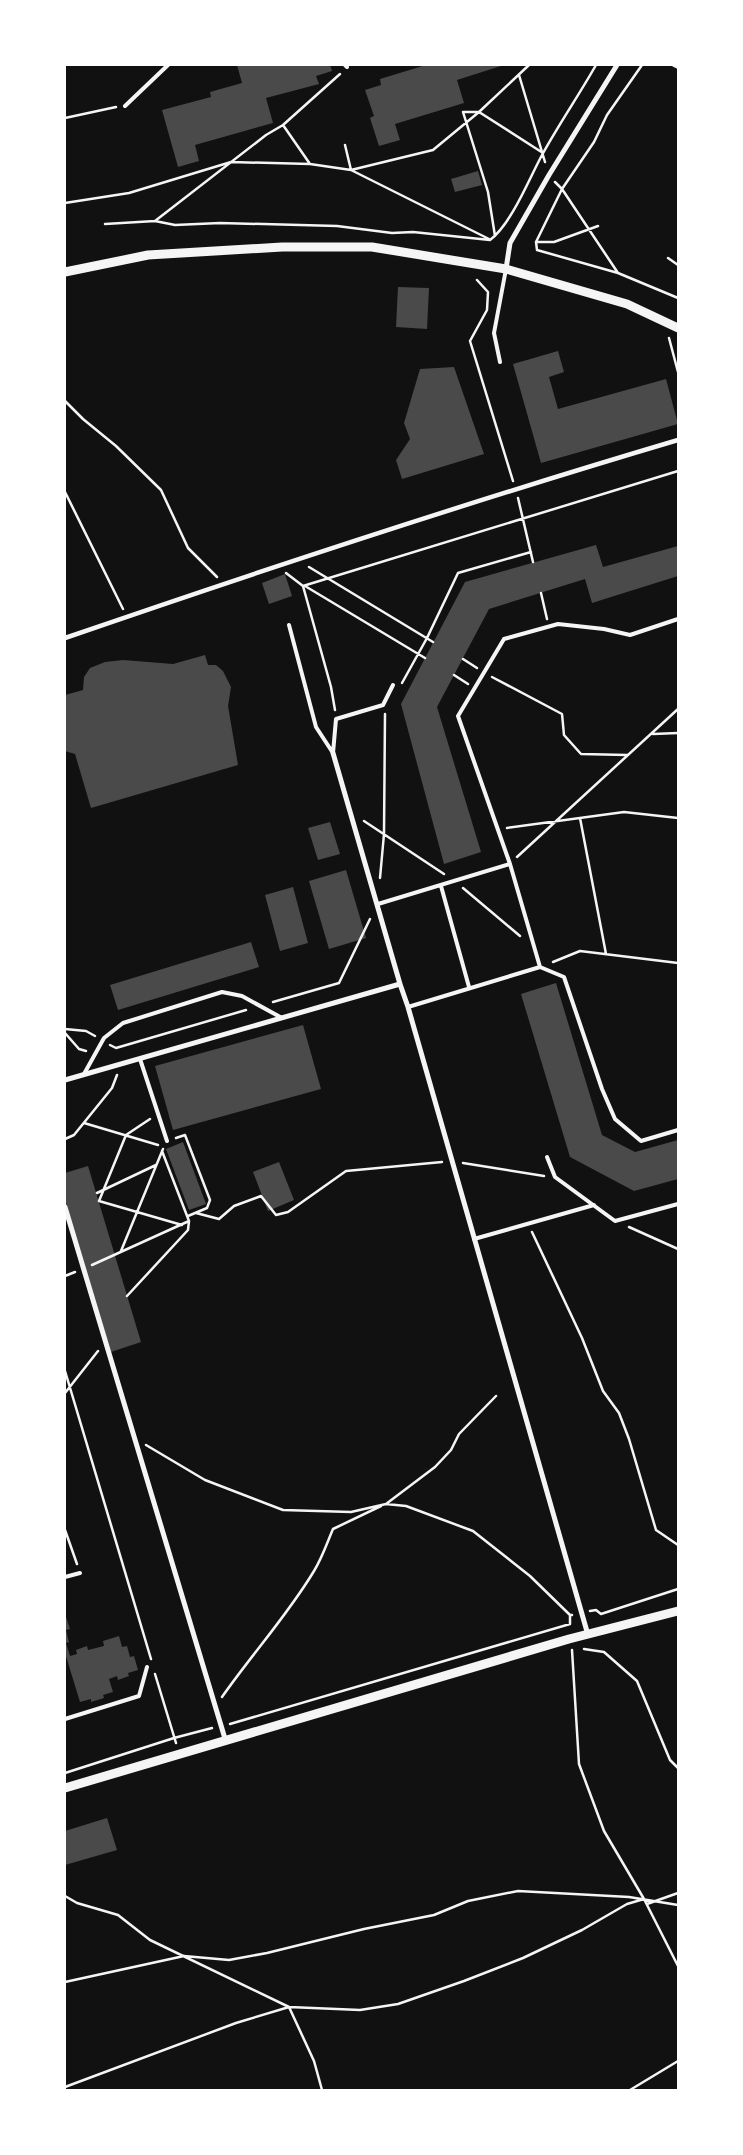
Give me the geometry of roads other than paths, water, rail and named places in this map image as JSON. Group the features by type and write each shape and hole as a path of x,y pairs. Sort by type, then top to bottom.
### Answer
{"street":[{"path":"506,269 510,243 548,175 617,65"},
{"path":"65,272 148,255 282,247 372,247 506,269 627,304 678,328"},
{"path":"65,638 276,566 515,488 678,440"},
{"path":"333,753 408,1007 588,1635"},
{"path":"65,1080 400,984"},
{"path":"65,1207 226,1742"},
{"path":"65,1788 588,1635 678,1611"}],"lane":[{"path":"125,106 168,65"},
{"path":"674,65 678,67"},
{"path":"500,362 494,333 506,269"},
{"path":"540,967 510,864 458,716 504,639 558,624 604,629 630,635 678,619"},
{"path":"289,625 316,727 333,753"},
{"path":"333,753 336,719 383,705 393,685"},
{"path":"378,904 510,864"},
{"path":"441,886 469,987"},
{"path":"408,1007 540,967 564,977 602,1089 615,1119 642,1141 678,1130"},
{"path":"83,1075 104,1038 123,1024 222,992 242,996 282,1018"},
{"path":"140,1059 167,1141"},
{"path":"547,1157 555,1177 615,1221 678,1204"},
{"path":"474,1239 594,1205"},
{"path":"65,1577 80,1573"},
{"path":"65,1719 139,1696 148,1667"}]}
